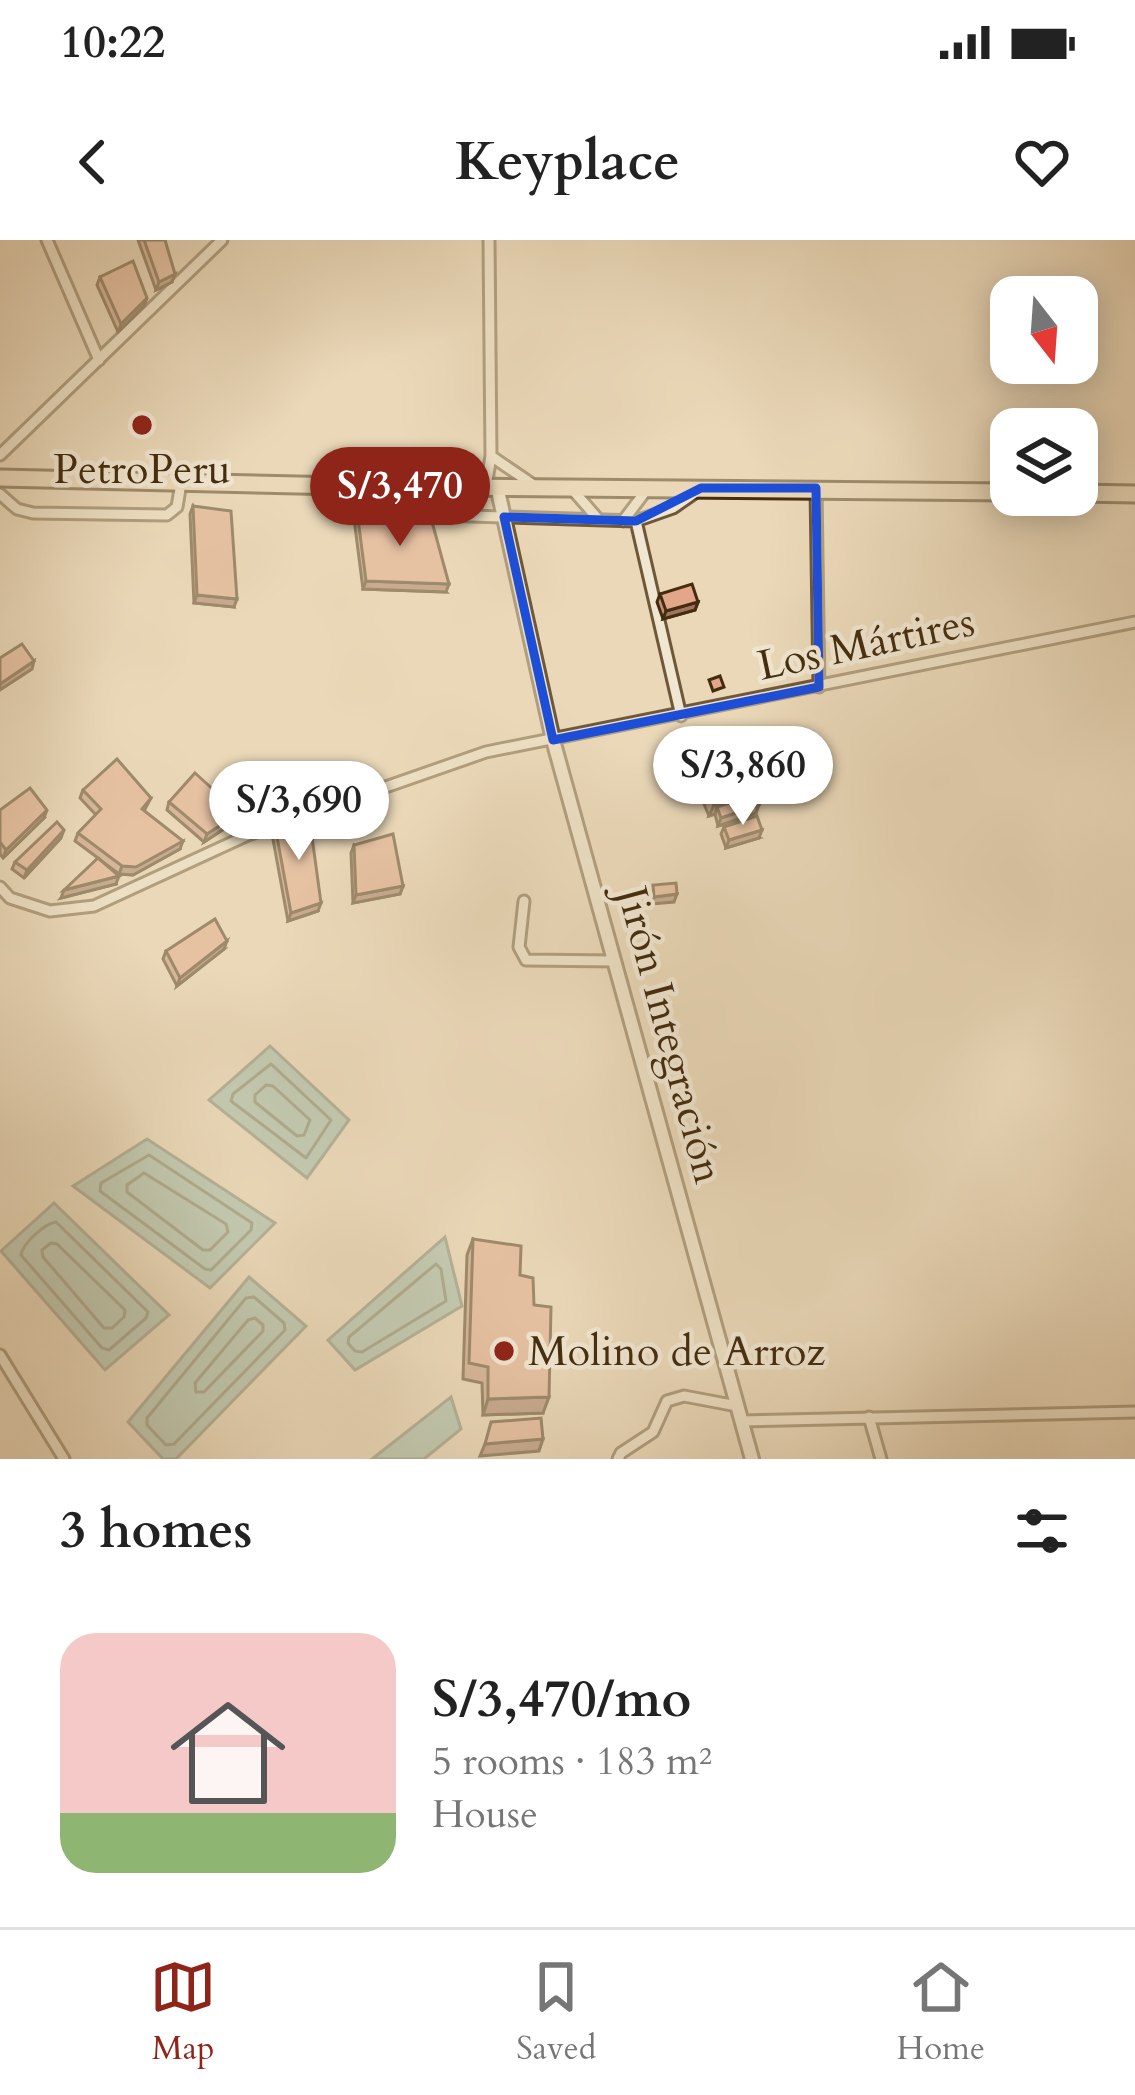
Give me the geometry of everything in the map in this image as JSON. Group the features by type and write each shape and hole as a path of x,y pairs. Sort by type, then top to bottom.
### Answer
{"main road":[{"path":"0,478 990,492"},
{"path":"1098,493 1135,494"}],"street":[{"path":"47,240 99,360"},
{"path":"0,455 222,240"},
{"path":"488,240 491,486"},
{"path":"491,456 536,486"},
{"path":"0,494 10,504 33,513 166,515 177,507 181,481"},
{"path":"341,486 375,514 623,521 673,508 701,488"},
{"path":"416,515 448,486"},
{"name":"Jirón Integración","path":"491,486 504,518 553,740 752,1459"},
{"path":"569,487 599,520"},
{"path":"623,521 648,488"},
{"path":"816,488 820,687"},
{"path":"636,521 681,716"},
{"name":"Los Mártires","path":"0,887 10,898 50,910 94,906 248,835 486,752 1135,622"},
{"path":"524,901 519,947 526,960 615,961"},
{"path":"0,1355 64,1459"},
{"path":"618,1459 653,1432 667,1401 694,1397 737,1406"},
{"path":"742,1421 1135,1412"},
{"path":"869,1417 881,1459"}],"highlighted area":[{"path":"701,488 816,488 819,687 553,740 504,517 636,521"}],"water":[{"path":"270,1046 349,1120 307,1178 209,1100"},
{"path":"147,1139 275,1223 210,1288 73,1186"},
{"path":"54,1203 169,1315 105,1370 1,1251"},
{"path":"445,1237 462,1306 355,1370 328,1340"},
{"path":"249,1277 306,1326 176,1459 163,1459 128,1422"},
{"path":"451,1397 461,1429 424,1459 372,1459"}],"building":[{"path":"144,240 165,240 175,274 159,282"},
{"path":"133,261 147,298 121,324 100,277"},
{"path":"193,506 231,511 237,599 197,595"},
{"path":"357,511 431,518 449,584 366,581"},
{"path":"692,584 698,602 666,611 660,594"},
{"path":"22,644 34,661 0,684 0,658"},
{"path":"720,676 724,687 713,691 709,680"},
{"path":"117,759 151,798 142,809 183,841 136,867 122,866 78,833 101,809 83,790"},
{"path":"195,773 239,813 207,834 169,802"},
{"path":"755,775 760,787 714,805 709,792"},
{"path":"30,788 47,810 6,850 0,842 0,810"},
{"path":"755,794 759,805 721,818 717,807"},
{"path":"309,815 321,903 291,913 275,826"},
{"path":"757,816 762,830 729,840 724,827"},
{"path":"57,822 64,830 27,870 15,862"},
{"path":"393,834 403,886 356,895 354,845"},
{"path":"98,858 119,876 64,890"},
{"path":"676,883 677,894 654,897 653,885"},
{"path":"215,919 227,941 180,978 166,951"},
{"name":"Molino de Arroz","path":"473,1239 521,1246 520,1275 533,1278 534,1305 551,1307 549,1397 488,1399 488,1367 469,1363"},
{"path":"541,1418 543,1439 485,1444 491,1422"}],"place":[{"name":"PetroPeru","path":"142,425"},
{"name":"Molino de Arroz","path":"504,1351"}]}
